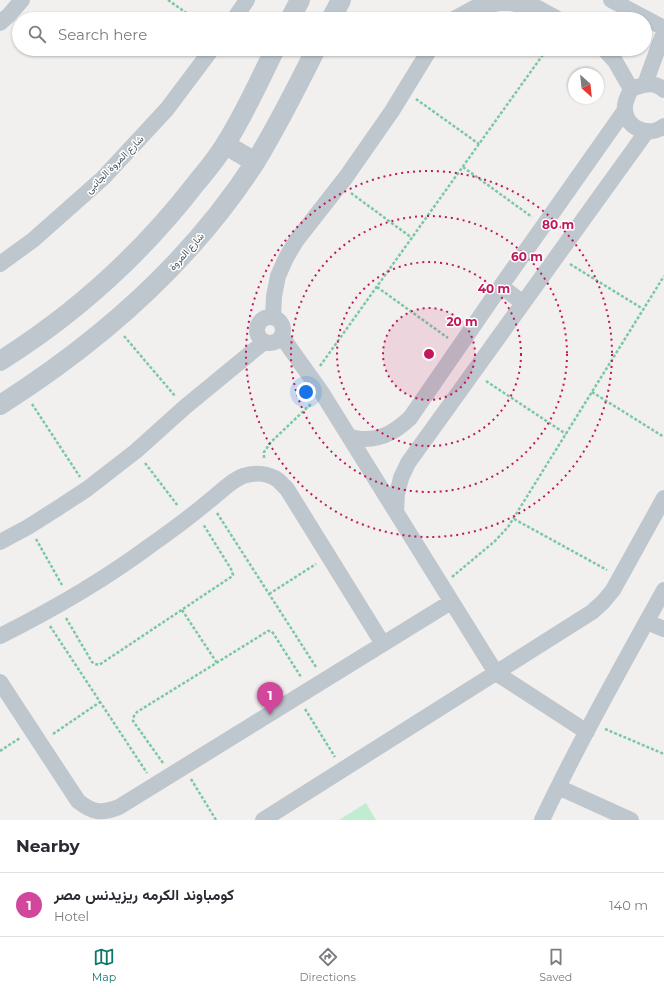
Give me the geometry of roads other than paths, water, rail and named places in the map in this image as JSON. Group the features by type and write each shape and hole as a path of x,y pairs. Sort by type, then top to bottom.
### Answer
{"street":[{"path":"0,23 22,0"},
{"path":"239,12 247,0"},
{"path":"294,12 300,0"},
{"path":"335,12 341,0"},
{"path":"611,0 634,12"},
{"path":"467,12 474,8 505,2 538,8 545,12"},
{"path":"652,22 664,28"},
{"path":"664,32 638,87 626,102 625,110 630,123 641,130 648,132 654,131 664,126"},
{"name":"شارع المروة الجانبى","path":"0,264 33,240 103,178 167,109 207,56"},
{"path":"0,361 24,346 82,302 132,256 161,226 226,145 272,56"},
{"name":"شارع المروة","path":"0,405 84,347 128,310 175,265 218,215 255,162 274,130 312,56"},
{"path":"273,317 274,296 278,276 286,258 296,241 340,185 392,111 426,56"},
{"path":"610,56 638,87"},
{"path":"638,87 654,84 664,90"},
{"path":"350,437 366,439 383,436 398,429 410,418 625,110"},
{"path":"396,511 396,494 408,463 648,132"},
{"path":"226,145 255,162"},
{"path":"501,286 523,303"},
{"path":"267,317 273,317 281,323 283,327 282,337 277,342 264,342 258,334 257,328 259,324 267,317"},
{"path":"282,337 312,377 496,673 589,727"},
{"path":"0,542 28,527 87,489 136,451 185,407 264,342"},
{"path":"0,636 42,614 110,573 210,501 232,482 243,476 255,474 267,475 278,480 287,489 383,644"},
{"path":"263,820 592,612 613,590 664,498"},
{"path":"542,820 589,727 664,590"},
{"path":"0,682 78,801 87,808 97,812 108,811 118,807 451,602"},
{"path":"647,622 664,629"},
{"path":"558,788 631,820"}],"place":[{"name":"كومباوند الكرمه ريزيدنس مصر","path":"270,715"}]}
